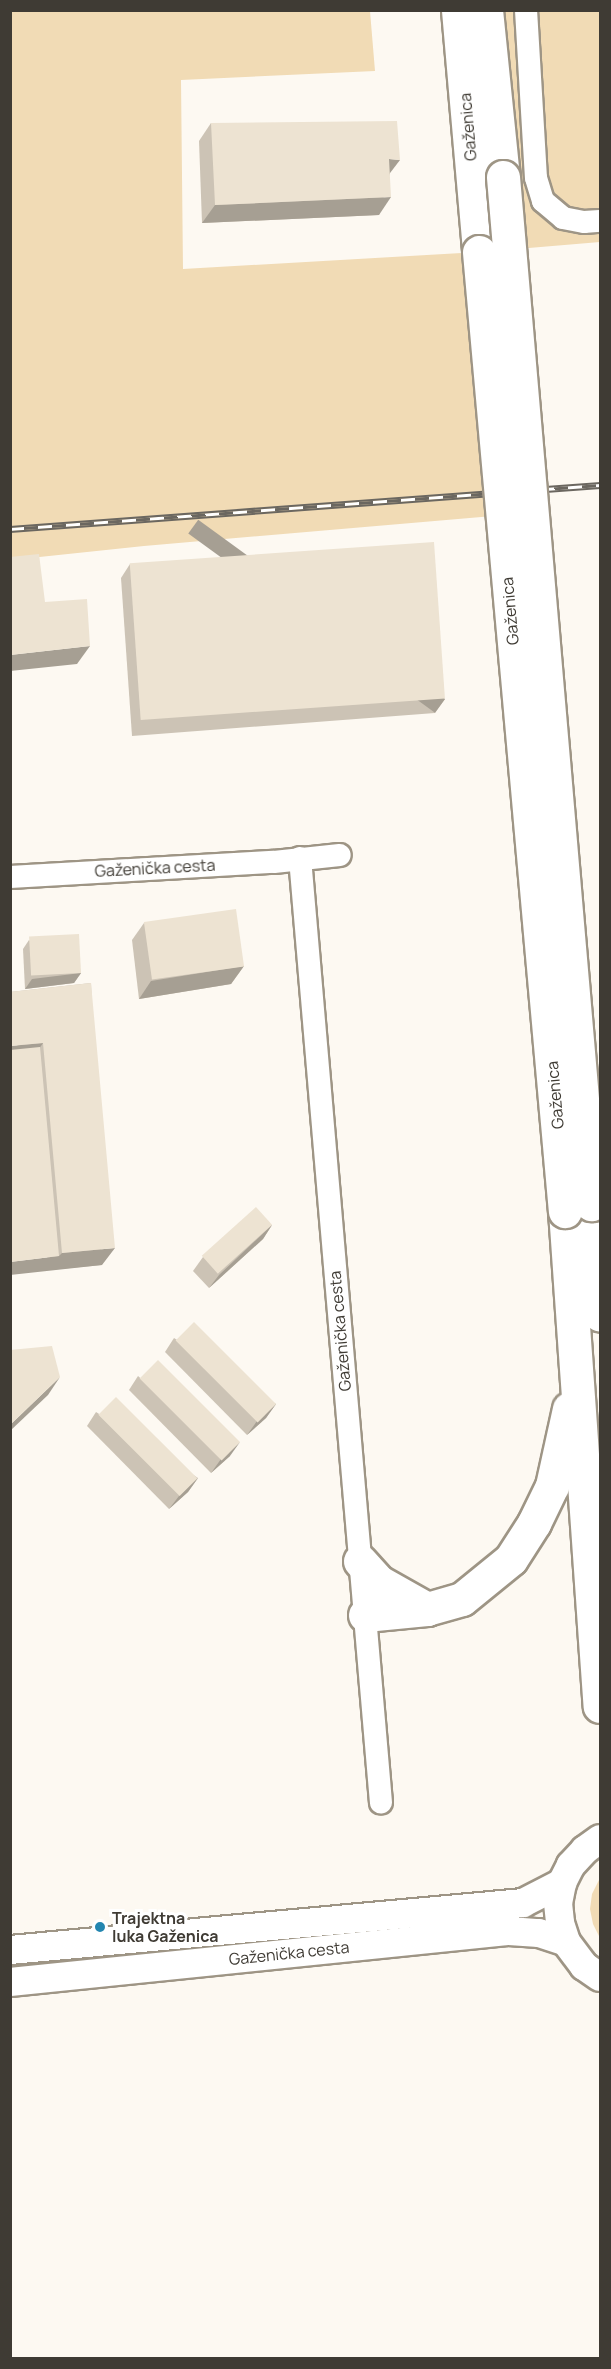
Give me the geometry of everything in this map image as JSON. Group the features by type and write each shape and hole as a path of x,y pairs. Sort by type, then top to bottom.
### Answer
{"highway":[{"name":"Gaženica","path":"458,10 578,1208"},
{"name":"Gaženica","path":"486,10 503,177 578,1208"},
{"path":"578,1208 600,1315"},
{"path":"578,1208 577,1372 600,1706"},
{"path":"365,1615 427,1609 462,1599 511,1559 534,1523 552,1486 577,1372"},
{"path":"360,1561 379,1582 427,1609"}],"main road":[{"path":"600,1839 585,1850 571,1865 562,1883 559,1913 566,1942 584,1966 600,1977"},
{"name":"Gaženička cesta","path":"10,1950 523,1903 562,1883"},
{"name":"Gaženička cesta","path":"10,1982 509,1931 539,1933 566,1942"}],"street":[{"path":"526,10 536,178 543,201 563,218 584,222 600,221"},
{"name":"Gaženička cesta","path":"10,877 340,855"},
{"name":"Gaženička cesta","path":"300,858 381,1803"}],"shaded area":[{"path":"10,11 370,11 375,71 181,80 183,269 479,252 458,11 600,11 600,242 480,252 493,516 144,546 11,560"},
{"path":"600,1878 600,1938 593,1924 590,1909 592,1894"},
{"path":"265,1941 266,1948 13,1983 12,1976"}],"building":[{"path":"397,121 400,160 389,159 391,197 215,205 211,123"},
{"path":"434,542 445,699 141,720 130,563"},
{"path":"39,554 45,602 87,599 90,646 10,655 10,557"},
{"path":"236,909 244,966 152,979 144,922"},
{"path":"79,934 81,973 31,976 29,937"},
{"path":"91,983 115,1248 62,1253 43,1043 10,1046 10,992"},
{"path":"40,1047 59,1256 10,1262 10,1050"},
{"path":"256,1207 272,1225 218,1274 202,1256"},
{"path":"194,1322 276,1404 258,1422 176,1340"},
{"path":"52,1346 60,1377 10,1425 10,1350"},
{"path":"158,1360 240,1442 222,1460 140,1378"},
{"path":"116,1397 197,1478 180,1496 98,1415"}],"railway":[{"path":"10,529 600,485"}],"place":[{"name":"Trajektna luka Gaženica","path":"100,1927"}]}
